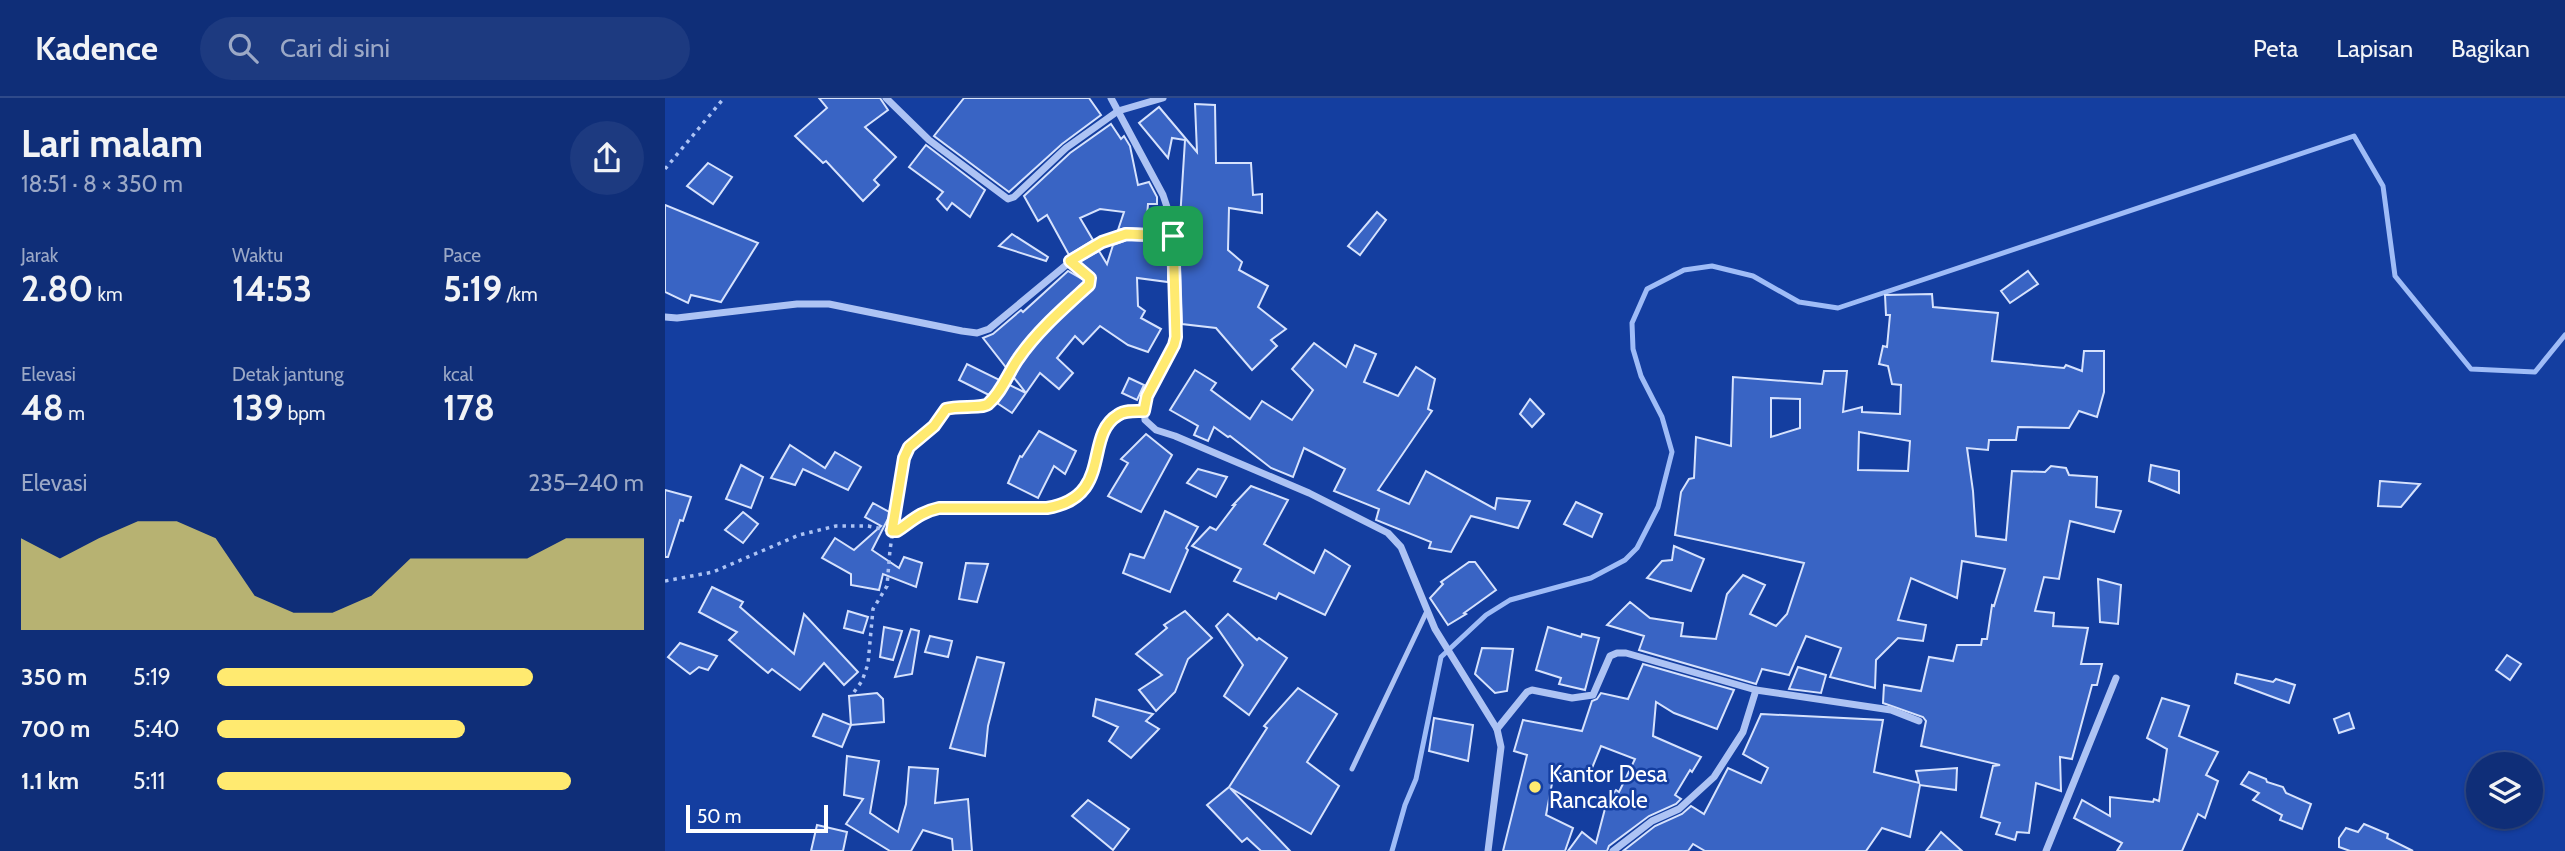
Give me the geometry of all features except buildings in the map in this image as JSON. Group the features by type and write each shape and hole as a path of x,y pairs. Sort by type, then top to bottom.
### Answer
{"street":[{"path":"885,98 929,140 1007,199 1014,197 1066,148 1118,111 1163,98"},
{"path":"1111,98 1163,195 1173,236 1176,329 1174,345 1147,396 1145,420 1156,430 1308,493 1388,533 1401,547 1435,629 1496,729 1501,747 1488,851"},
{"path":"665,317 677,318 797,304 829,304 962,331 983,332 1011,312 1070,261 1113,237 1126,234 1173,236"},
{"path":"1496,729 1527,692 1572,698 1593,695 1610,656 1617,653 1626,653 1756,690 1891,710 1919,721"},
{"path":"2046,851 2116,678"},
{"path":"1613,851 1651,821 1679,809 1714,777 1742,732 1756,690"}],"lane":[{"path":"1352,769 1427,611"}],"path":[{"path":"665,169 724,98"},
{"path":"854,692 862,681 868,664 873,608 887,586 899,479 909,447 934,426 946,409 962,405 984,406 1002,388 1019,357 1051,320 1089,285 1090,278 1070,261"},
{"path":"665,581 713,572 799,535 836,526 868,526 897,531 912,518 939,508 1047,508 1065,505 1076,499 1087,485 1112,419 1119,413 1144,411"}],"waterway":[{"path":"1392,851 1405,805 1416,779 1441,657 1486,615 1510,600 1591,578 1625,560 1637,548 1658,507 1672,452 1662,417 1641,376 1633,349 1632,323 1647,289 1684,270 1712,266 1753,276 1799,302 1838,308 2354,136 2383,186 2395,276 2471,369 2535,372 2565,335"}],"place":[{"name":"Kantor Desa Rancakole","path":"1535,787"}],"route":[{"path":"1126,234 1173,236 1176,329 1174,345 1147,396 1144,411 1119,413 1112,419 1087,485 1076,499 1065,505 1047,508 939,508 925,511 912,518 901,529 892,531 899,479 909,447 934,426 946,409 962,405 984,406 1002,388 1019,357 1051,320 1089,285 1090,278 1070,261 1113,237 1126,234"}]}
